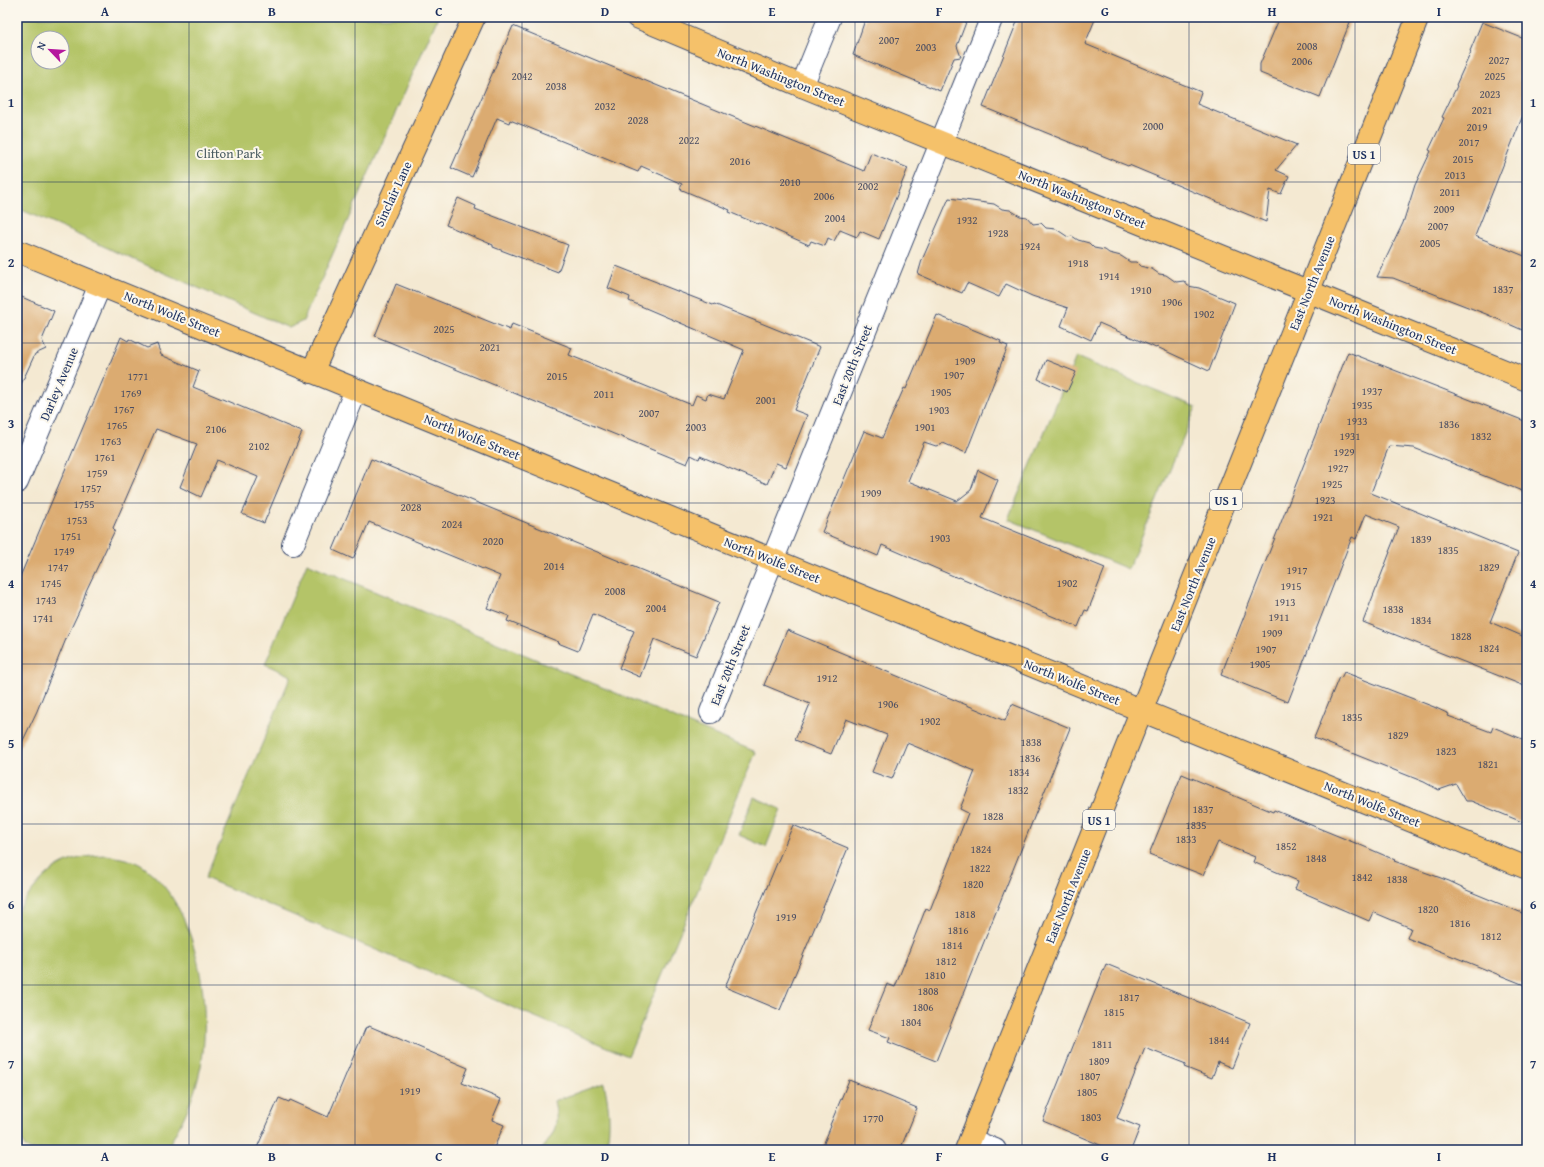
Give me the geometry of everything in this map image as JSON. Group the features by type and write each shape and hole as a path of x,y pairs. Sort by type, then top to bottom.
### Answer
{"main road":[{"name":"Sinclair Lane","path":"312,372 474,17"},
{"name":"North Washington Street","path":"637,17 802,86 1309,290 1527,380"},
{"name":"East North Avenue","path":"968,1145 1143,710 1418,17"},
{"name":"North Wolfe Street","path":"17,251 1527,868"}],"street":[{"path":"802,86 830,17"},
{"name":"East 20th Street","path":"711,712 992,17"},
{"name":"Darley Avenue","path":"17,482 100,285"},
{"path":"293,544 356,390"},
{"path":"968,1145 995,1150"}],"green space":[{"name":"Clifton Park","path":"17,17 438,17 303,321 289,328 17,208"},
{"path":"1076,357 1196,407 1128,569 1008,519"},
{"path":"307,563 756,752 628,1056 205,878 291,676 265,664"},
{"path":"754,797 781,809 766,847 739,835"},
{"path":"107,855 131,860 144,867 162,884 177,906 189,931 197,958 202,986 204,1014 204,1041 201,1066 195,1089 187,1110 166,1150 29,1150 25,1147 17,1131 17,912 35,887 53,870 64,863 90,856"},
{"path":"604,1083 609,1116 605,1150 541,1150 550,1138 555,1127 556,1116 554,1101"}],"building":[{"path":"866,17 968,17 957,46 961,57 954,58 940,91 853,55"},
{"path":"1019,17 1096,17 1085,44 1201,92 1197,104 1297,145 1276,170 1289,176 1281,194 1270,190 1266,222 1129,165 1128,166 983,107"},
{"path":"1280,17 1352,17 1320,97 1260,73 1260,64"},
{"path":"1482,22 1527,40 1527,105 1475,236 1527,257 1527,332 1486,314 1393,278 1377,277 1403,223 1415,185 1431,151 1429,150 1444,118 1442,117 1457,86 1456,85 1471,52 1470,51"},
{"path":"513,26 864,171 871,153 908,168 879,239 860,231 857,237 840,230 834,241 828,238 825,246 811,241 809,245 759,223 758,224 729,212 730,210 680,189 682,184 641,166 638,172 510,120 509,123 497,118 472,177 451,168"},
{"path":"458,198 476,206 475,209 568,245 558,272 493,247 493,245 446,225"},
{"path":"949,198 994,204 1002,209 1010,210 1020,216 1027,217 1033,224 1041,223 1046,228 1056,229 1068,237 1072,236 1078,240 1089,243 1094,248 1105,250 1109,253 1121,256 1130,262 1136,262 1140,266 1152,269 1159,274 1166,275 1176,282 1184,281 1188,286 1199,288 1235,303 1209,371 1099,323 1091,340 1061,326 1068,308 1032,296 1006,284 999,297 967,283 962,293 918,274 922,260"},
{"path":"616,266 820,347 794,410 807,415 786,467 776,463 767,484 700,456 699,459 691,455 687,464 375,336 396,284 510,330 512,324 572,348 569,355 692,405 696,395 706,399 708,394 724,399 744,350 629,301 630,297 608,288"},
{"path":"17,295 54,311 42,340 46,349 35,354 17,393"},
{"path":"937,315 1001,341 1000,343 1008,346 966,453 943,443 936,446 924,442 908,481 957,501 971,490 978,470 998,480 982,518 1105,568 1088,611 1085,610 1078,627 882,545 878,556 822,532 864,431 882,438 904,388 906,389"},
{"path":"121,337 128,341 129,339 147,348 157,344 161,355 199,371 193,387 302,432 264,523 242,514 258,477 217,460 201,497 180,487 197,444 156,429 113,528 115,530 86,591 81,607 66,639 37,711 17,753 17,584"},
{"path":"1348,352 1527,422 1527,493 1414,448 1389,446 1371,493 1518,553 1490,622 1527,638 1527,687 1363,622 1399,527 1366,514 1356,539 1352,537 1288,702 1221,675"},
{"path":"1046,360 1076,372 1067,392 1038,379"},
{"path":"371,459 719,602 696,656 654,639 640,677 619,668 634,631 593,614 578,651 558,643 559,642 507,621 509,616 487,608 500,576 369,522 353,559 333,550"},
{"path":"787,630 1005,721 1012,704 1070,728 936,1061 888,1042 890,1038 868,1030 887,984 895,987 926,908 930,910 968,813 960,809 975,771 907,743 892,779 872,772 887,735 846,719 831,754 795,740 810,704 764,685"},
{"path":"1344,672 1434,707 1449,714 1448,716 1491,732 1493,727 1527,741 1527,824 1471,801 1466,801 1456,784 1439,790 1424,782 1314,738 1339,677 1341,678"},
{"path":"1182,774 1273,812 1274,810 1365,847 1395,860 1394,861 1449,881 1464,889 1527,915 1527,986 1407,938 1411,928 1373,912 1369,921 1295,889 1298,881 1253,862 1255,857 1218,842 1203,875 1149,854"},
{"path":"793,825 848,848 780,1010 725,987"},
{"path":"1106,964 1250,1023 1232,1068 1218,1062 1212,1078 1184,1067 1186,1064 1145,1048 1117,1118 1140,1127 1131,1150 1112,1150 1043,1121"},
{"path":"369,1026 468,1068 462,1083 501,1099 492,1120 504,1125 493,1150 256,1150 279,1098 289,1102 290,1100 328,1117 366,1027 368,1028"},
{"path":"849,1080 917,1108 900,1150 821,1150"}]}
